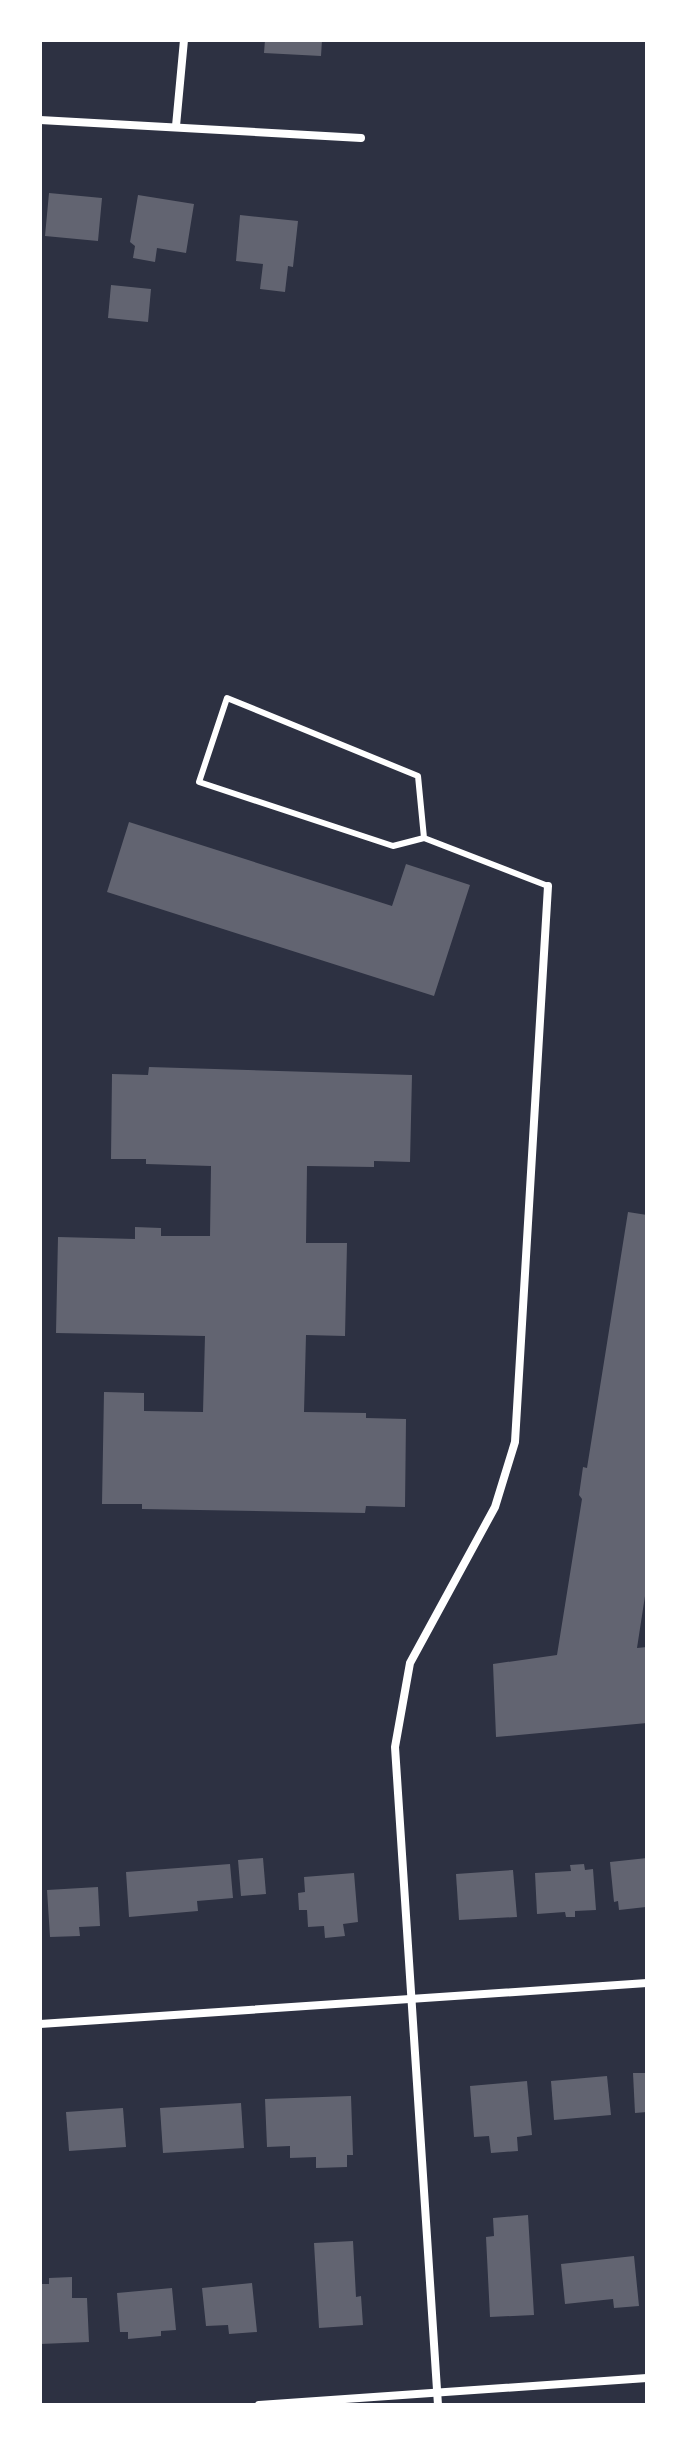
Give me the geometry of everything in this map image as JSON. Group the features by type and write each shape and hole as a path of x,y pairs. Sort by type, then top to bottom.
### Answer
{"street":[{"path":"176,126 184,40"},
{"path":"40,120 361,138"},
{"path":"438,2405 395,1747 410,1663 495,1507 515,1442 548,886"},
{"path":"40,2024 647,1983"},
{"path":"259,2405 647,2378"}],"lane":[{"path":"424,838 418,776 227,698 199,782 393,846 424,838 548,886"}],"building":[{"path":"265,40 322,40 321,56 264,53"},
{"path":"49,193 102,198 98,241 45,236"},
{"path":"138,195 194,204 186,253 157,248 155,262 133,258 135,246 130,242"},
{"path":"240,215 298,221 293,267 288,266 285,292 260,289 263,264 236,261"},
{"path":"111,285 151,289 148,322 108,318"},
{"path":"129,822 392,906 406,864 470,885 434,996 107,892"},
{"path":"149,1067 412,1075 410,1162 374,1161 374,1167 307,1166 306,1243 347,1243 345,1336 306,1335 304,1412 366,1413 366,1418 406,1419 405,1507 366,1506 365,1513 142,1509 142,1504 102,1504 104,1392 144,1393 144,1411 203,1412 205,1336 56,1333 58,1237 135,1239 135,1227 161,1228 161,1236 210,1236 211,1166 146,1164 146,1159 111,1159 112,1074 148,1075"},
{"path":"628,1212 647,1215 647,1583 637,1648 647,1647 647,1723 496,1737 493,1664 557,1655 582,1499 579,1495 583,1467 587,1468"},
{"path":"263,1858 266,1894 241,1896 238,1860"},
{"path":"647,1858 646,1907 619,1910 618,1901 614,1902 610,1862"},
{"path":"230,1864 233,1898 197,1901 198,1911 129,1917 126,1872"},
{"path":"584,1864 585,1870 593,1869 596,1910 575,1911 575,1917 566,1917 565,1912 537,1914 535,1873 571,1871 570,1865"},
{"path":"513,1870 517,1917 459,1920 456,1874"},
{"path":"354,1873 358,1922 343,1924 345,1936 325,1938 324,1926 308,1927 307,1910 299,1910 298,1893 305,1892 304,1877"},
{"path":"98,1887 100,1926 79,1927 80,1936 50,1937 47,1890"},
{"path":"633,2073 647,2073 647,2112 635,2113"},
{"path":"607,2076 611,2115 554,2120 551,2081"},
{"path":"527,2081 532,2135 517,2137 518,2151 491,2153 489,2136 474,2137 470,2086"},
{"path":"351,2096 353,2155 347,2155 347,2167 316,2168 316,2157 290,2158 290,2146 267,2147 265,2099"},
{"path":"241,2103 244,2148 163,2153 160,2108"},
{"path":"123,2108 126,2147 69,2151 66,2112"},
{"path":"528,2215 534,2315 490,2317 486,2237 494,2236 493,2218"},
{"path":"353,2241 356,2297 361,2296 363,2325 319,2328 314,2243"},
{"path":"634,2256 639,2306 614,2308 613,2299 565,2304 561,2264"},
{"path":"72,2277 72,2298 87,2298 89,2342 40,2344 40,2284 49,2284 49,2278"},
{"path":"252,2283 257,2332 229,2334 228,2325 206,2326 202,2288"},
{"path":"172,2288 176,2330 161,2331 161,2336 128,2339 128,2332 120,2332 117,2293"}]}
